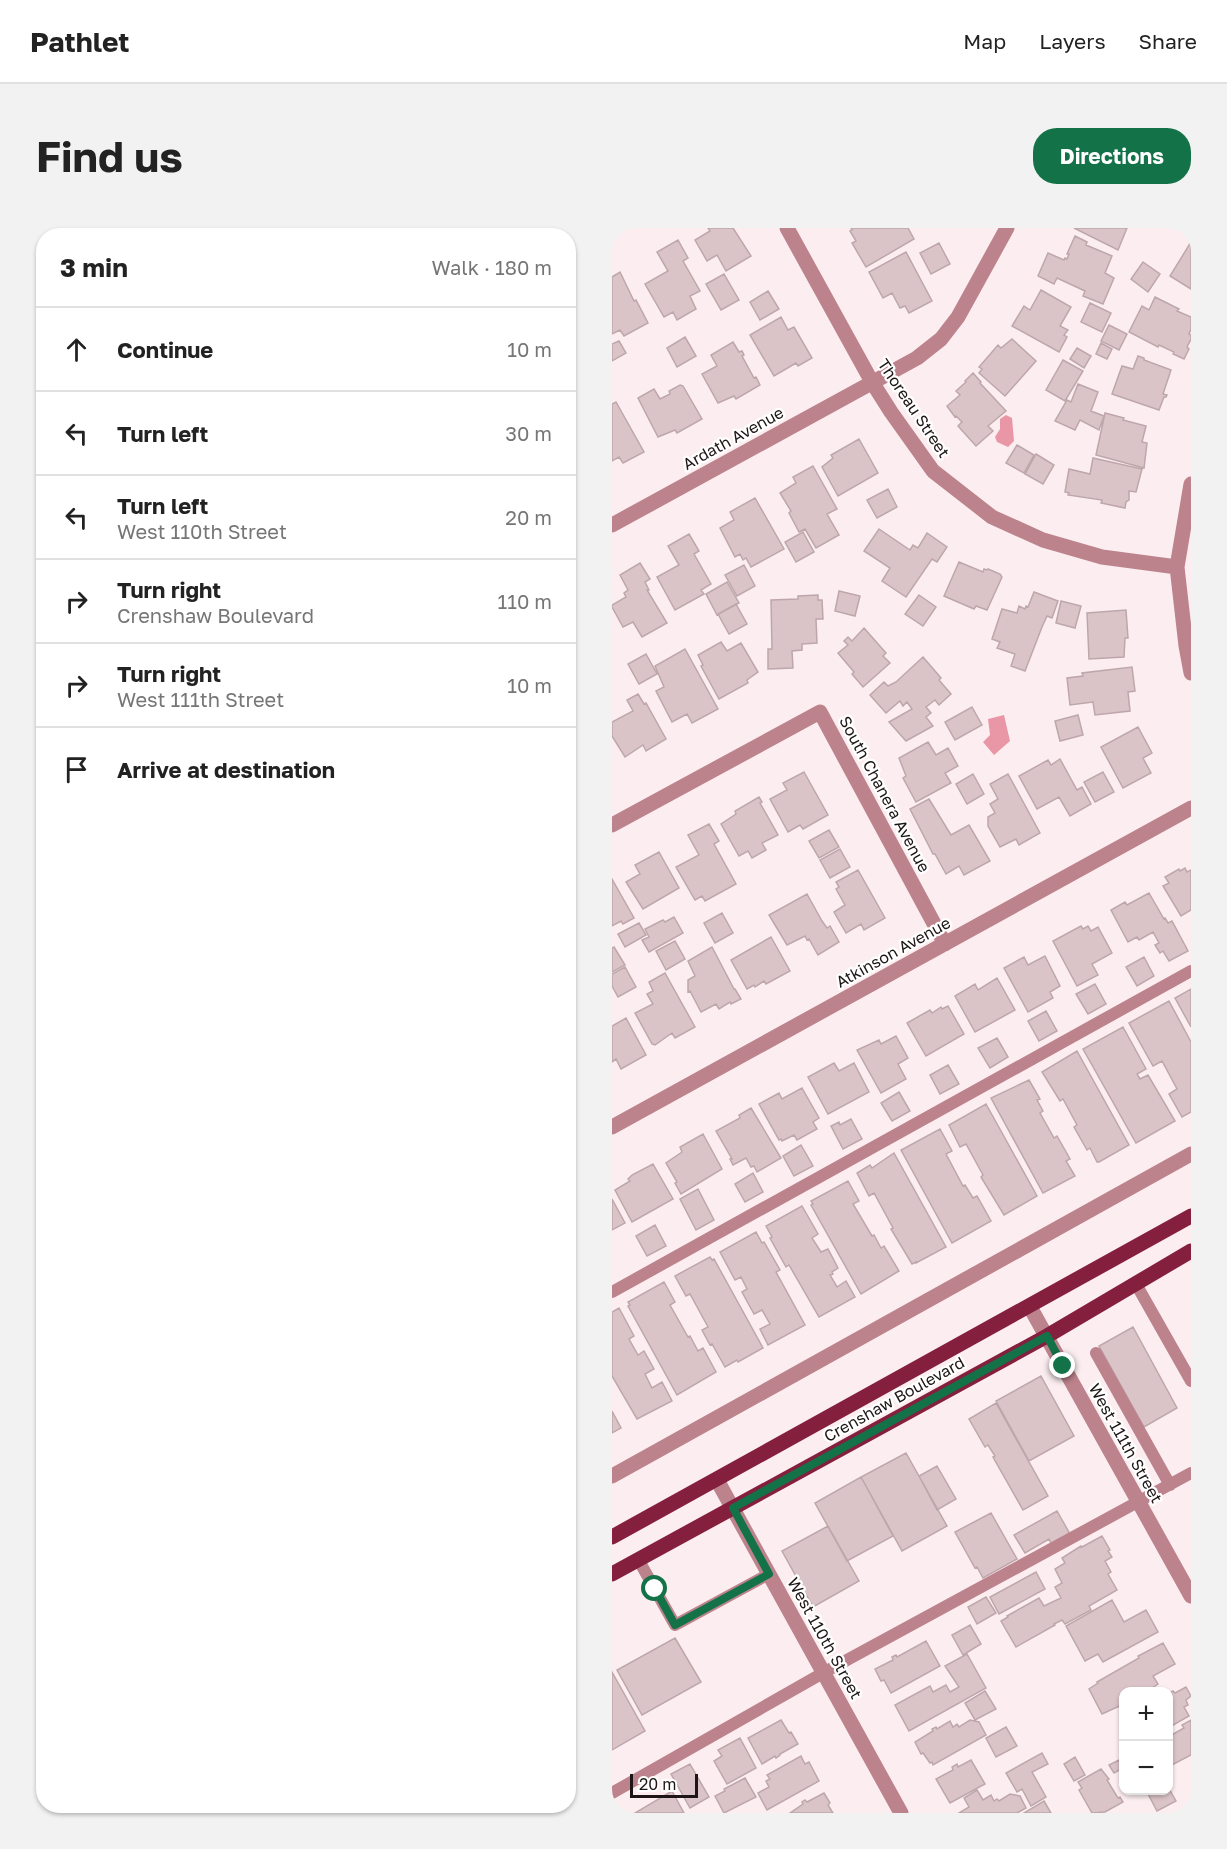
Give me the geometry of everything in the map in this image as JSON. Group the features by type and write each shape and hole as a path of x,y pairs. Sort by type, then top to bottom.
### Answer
{"main road":[{"name":"Crenshaw Boulevard","path":"612,1537 1191,1216"},
{"name":"Crenshaw Boulevard","path":"612,1574 1047,1336 1191,1251"}],"street":[{"name":"Thoreau Street","path":"787,228 872,382 933,471 992,517 1043,540 1102,557 1177,567"},
{"path":"872,382 917,358 941,339 958,317 1007,228"},
{"name":"Ardath Avenue","path":"612,525 872,382"},
{"path":"1191,484 1177,567 1191,674"},
{"name":"South Chanera Avenue","path":"612,825 820,712 945,944"},
{"name":"Atkinson Avenue","path":"612,1126 1191,808"},
{"path":"612,1476 1191,1154"},
{"name":"West 111th Street","path":"1030,1306 1191,1596"},
{"name":"West 110th Street","path":"717,1480 902,1813"}],"lane":[{"path":"612,1292 1191,970"},
{"path":"1136,1284 1191,1381"},
{"path":"1096,1353 1170,1485"},
{"path":"612,1793 823,1673 1191,1473"},
{"path":"638,1559 675,1625 769,1574"}],"shaded area":[{"path":"1006,415 1012,418 1014,441 1008,447 997,442 995,437 1000,429 1000,419"},
{"path":"1004,715 1010,741 994,755 983,742 990,735 988,719"}],"building":[{"path":"708,228 733,228 751,256 726,271 717,255 707,261 695,240 710,231"},
{"path":"851,228 908,228 914,239 866,267 852,243 856,241 850,231"},
{"path":"1074,228 1127,228 1118,250"},
{"path":"1075,236 1087,242 1086,245 1112,256 1105,273 1114,278 1103,304 1083,296 1085,291 1057,278 1054,284 1038,276 1048,253 1064,260 1067,259"},
{"path":"678,240 688,258 683,261 700,291 690,296 696,309 677,320 673,312 664,317 645,284 668,271 657,252"},
{"path":"1191,242 1191,289 1170,276"},
{"path":"939,243 950,264 931,274 920,253"},
{"path":"906,252 932,301 909,313 905,306 900,308 892,293 883,298 869,272"},
{"path":"1143,262 1160,274 1148,292 1131,279"},
{"path":"620,272 648,323 624,336 620,330 612,334 612,277"},
{"path":"724,274 739,300 721,310 706,284"},
{"path":"1041,290 1071,307 1060,326 1068,330 1064,335 1067,337 1059,352 1012,326 1024,306 1030,310"},
{"path":"768,291 779,309 760,320 750,302"},
{"path":"1155,297 1191,317 1189,334 1191,339 1184,359 1173,354 1174,352 1159,345 1158,347 1129,332 1142,306 1149,310"},
{"path":"1090,303 1111,313 1102,332 1081,322"},
{"path":"781,317 788,330 794,327 812,358 798,366 796,363 774,376 750,335"},
{"path":"1109,325 1127,334 1119,350 1101,341"},
{"path":"685,337 696,356 677,367 667,348"},
{"path":"1012,339 1036,361 1005,396 979,373 982,369 979,367 998,345 1001,348"},
{"path":"619,341 626,353 612,361 612,344"},
{"path":"733,342 739,352 742,351 744,355 742,356 760,385 736,399 734,396 718,403 702,374 717,366 711,355"},
{"path":"1101,343 1112,349 1107,359 1096,354"},
{"path":"1077,348 1091,356 1084,368 1070,359"},
{"path":"1138,356 1171,370 1163,394 1167,395 1159,410 1112,394 1122,366 1133,369"},
{"path":"1063,360 1083,371 1065,401 1046,390"},
{"path":"973,373 1006,411 988,426 993,431 976,446 958,426 962,422 947,406 960,395 956,391"},
{"path":"1078,384 1098,392 1091,411 1104,416 1099,430 1080,420 1075,430 1055,421 1067,400 1071,402"},
{"path":"680,385 683,386 702,419 677,433 675,430 658,437 638,398 654,389 660,399"},
{"path":"616,402 644,452 623,463 619,457 612,461 612,404"},
{"path":"1105,413 1146,426 1142,442 1147,443 1144,468 1096,455"},
{"path":"859,439 878,473 838,496 822,467 833,458 831,455"},
{"path":"1017,445 1034,455 1024,473 1006,463"},
{"path":"1036,454 1054,465 1043,484 1025,474"},
{"path":"1093,458 1142,469 1136,492 1129,491 1129,500 1125,508 1101,503 1102,500 1068,495 1069,493 1065,492 1069,469 1090,474"},
{"path":"813,466 837,509 827,514 839,535 816,548 805,529 799,532 789,513 791,511 780,493 796,483 793,477"},
{"path":"888,489 897,507 877,518 867,500"},
{"path":"755,498 784,549 751,567 746,558 743,560 740,554 735,557 720,528 734,520 730,512"},
{"path":"879,529 910,550 913,545 918,548 927,533 947,547 937,562 932,559 906,597 882,581 890,568 864,551"},
{"path":"803,532 814,552 796,562 785,542"},
{"path":"689,534 699,551 694,554 711,584 701,590 704,594 675,610 657,577 679,565 668,546"},
{"path":"959,562 983,572 984,569 988,569 1002,577 987,610 976,606 974,609 944,596"},
{"path":"640,563 650,579 645,582 649,590 647,590 667,623 642,637 633,622 623,627 612,607 626,597 624,593 628,590 620,575"},
{"path":"744,565 755,586 737,596 725,575"},
{"path":"727,582 739,603 717,615 706,594"},
{"path":"839,591 860,596 855,616 835,611"},
{"path":"1034,592 1058,601 1052,618 1047,616 1025,671 1011,666 1015,654 997,648 1000,642 992,639 1002,609 1017,613 1019,606 1025,609"},
{"path":"818,595 818,600 822,600 823,619 816,619 817,643 802,644 802,650 792,651 793,668 768,669 768,649 772,649 771,600 798,599 798,596"},
{"path":"919,595 936,607 923,626 905,614"},
{"path":"1061,601 1081,606 1075,628 1056,623"},
{"path":"736,604 747,624 729,634 718,614"},
{"path":"1126,610 1128,638 1125,638 1124,657 1089,659 1087,613"},
{"path":"864,628 886,653 883,656 890,663 863,687 838,653 848,645 844,641 848,637 852,641"},
{"path":"721,642 727,651 741,643 758,672 747,680 748,683 719,699 701,666 703,665 698,655"},
{"path":"685,649 718,709 692,723 687,714 672,722 656,691 664,687 655,666"},
{"path":"646,654 657,674 639,684 628,664"},
{"path":"923,657 951,694 939,705 935,700 926,707 931,713 926,717 933,726 906,741 889,722 912,709 907,702 903,706 900,701 886,713 870,695 884,682 888,686 896,682"},
{"path":"1132,667 1135,691 1128,692 1130,711 1095,715 1093,702 1070,705 1067,678 1083,676 1082,673"},
{"path":"638,694 644,704 646,703 666,739 646,751 643,745 625,757 612,736 612,722 633,711 627,700"},
{"path":"972,707 982,725 955,740 945,722"},
{"path":"1078,715 1083,735 1060,741 1055,721"},
{"path":"1138,727 1152,753 1143,758 1151,773 1123,788 1101,747"},
{"path":"928,742 936,755 948,748 958,766 945,773 951,783 916,802 903,778 906,776 899,758"},
{"path":"1060,759 1077,790 1082,787 1091,804 1070,816 1059,797 1037,809 1019,776 1048,760 1051,765"},
{"path":"804,772 828,815 803,829 800,825 788,832 770,799 787,790 783,783"},
{"path":"1103,772 1114,792 1095,802 1084,782"},
{"path":"973,774 984,794 967,804 956,784"},
{"path":"1008,774 1040,833 1019,845 1016,839 1000,847 988,826 988,817 995,813 990,804 998,799 990,784"},
{"path":"759,797 778,835 762,843 766,850 752,858 748,851 739,856 721,824 736,814 735,811"},
{"path":"929,799 951,835 969,825 990,861 964,875 959,866 946,874 910,809"},
{"path":"709,824 719,841 714,844 736,884 705,901 702,896 695,900 676,867 699,855 688,835"},
{"path":"829,830 839,847 819,858 809,841"},
{"path":"840,849 850,867 830,878 820,860"},
{"path":"659,852 679,888 643,909 626,882 640,874 635,865"},
{"path":"1185,868 1187,872 1191,870 1191,910 1181,916 1163,886 1169,883 1165,877"},
{"path":"858,870 885,918 864,930 861,924 846,933 834,912 845,905 836,889 839,887 836,882"},
{"path":"612,879 634,918 623,924 621,921 612,926"},
{"path":"1149,893 1164,919 1168,923 1172,921 1188,951 1169,961 1163,951 1160,953 1155,945 1159,943 1153,932 1139,940 1137,937 1128,942 1111,910 1125,902 1127,905"},
{"path":"807,894 822,921 827,928 830,926 839,942 818,955 805,936 787,945 769,915"},
{"path":"722,913 733,933 715,943 704,923"},
{"path":"674,917 683,933 649,952 642,940 649,937 645,929"},
{"path":"639,923 646,935 625,947 618,934"},
{"path":"1081,926 1083,929 1088,926 1091,931 1098,927 1112,953 1092,964 1098,975 1077,986 1053,941"},
{"path":"771,937 790,971 766,984 764,981 747,989 731,960"},
{"path":"675,941 685,959 666,970 656,951"},
{"path":"614,947 625,965 612,972 612,948"},
{"path":"712,947 741,999 731,1004 730,1002 719,1009 716,1004 701,1012 690,991 688,992 688,980 695,976 688,961"},
{"path":"1045,956 1060,986 1050,992 1053,998 1028,1012 1004,968 1024,957 1028,965"},
{"path":"1144,957 1154,976 1137,986 1126,967"},
{"path":"625,967 636,987 618,997 612,986 612,974"},
{"path":"665,973 695,1027 675,1038 672,1033 655,1045 652,1044 635,1013 653,1004 647,994 653,991 649,982"},
{"path":"997,978 1015,1010 975,1032 955,996 975,984 978,990"},
{"path":"1095,984 1106,1004 1088,1014 1076,994"},
{"path":"1191,989 1191,1027 1175,998"},
{"path":"1169,1001 1191,1042 1191,1112 1182,1117 1169,1094 1177,1089 1162,1061 1153,1066 1129,1023"},
{"path":"948,1006 964,1034 926,1056 907,1023 930,1010 932,1013 941,1007 942,1009"},
{"path":"1046,1011 1057,1031 1039,1041 1028,1021"},
{"path":"626,1018 646,1055 621,1069 616,1059 612,1062 612,1026"},
{"path":"1123,1027 1146,1069 1137,1074 1140,1079 1148,1075 1175,1121 1136,1143 1083,1049"},
{"path":"896,1036 908,1058 898,1064 906,1079 881,1093 857,1050 879,1040 881,1044"},
{"path":"997,1038 1008,1057 990,1068 978,1048"},
{"path":"1077,1051 1129,1145 1099,1162 1090,1148 1087,1150 1074,1127 1077,1125 1063,1099 1060,1101 1042,1072"},
{"path":"834,1063 839,1071 854,1063 869,1092 828,1114 808,1077"},
{"path":"948,1065 959,1084 940,1094 930,1075"},
{"path":"1029,1080 1040,1099 1037,1100 1043,1111 1040,1113 1054,1138 1057,1136 1070,1159 1066,1161 1075,1176 1043,1193 991,1098"},
{"path":"802,1088 819,1118 813,1122 817,1129 797,1140 794,1135 782,1141 779,1140 759,1104 779,1093 782,1099"},
{"path":"899,1092 910,1111 892,1121 881,1103"},
{"path":"986,1104 1037,1196 1004,1215 981,1177 983,1175 966,1144 960,1147 949,1125"},
{"path":"751,1108 781,1158 757,1172 746,1158 733,1165 716,1131 740,1118 739,1115"},
{"path":"851,1119 862,1139 843,1149 831,1126 839,1122 840,1125"},
{"path":"940,1129 952,1151 946,1154 963,1186 965,1185 973,1198 977,1196 991,1221 952,1243 901,1150"},
{"path":"703,1134 722,1169 681,1194 666,1163 682,1152 680,1147"},
{"path":"801,1145 813,1166 794,1176 783,1156"},
{"path":"894,1153 946,1247 912,1264 891,1229 893,1228 874,1193 869,1196 857,1173 870,1165 872,1168"},
{"path":"653,1164 673,1199 632,1222 615,1190 630,1181 628,1179 632,1175"},
{"path":"753,1173 763,1192 745,1202 735,1184"},
{"path":"848,1181 859,1201 853,1204 872,1236 874,1235 881,1248 884,1246 899,1271 861,1294 811,1205 813,1204 811,1201"},
{"path":"698,1189 714,1220 696,1230 680,1199"},
{"path":"612,1199 625,1223 612,1230"},
{"path":"802,1206 818,1234 812,1238 821,1252 828,1249 838,1268 830,1275 837,1287 846,1281 855,1297 819,1317 789,1265 786,1267 766,1226"},
{"path":"655,1225 666,1246 647,1256 636,1236"},
{"path":"756,1232 780,1270 776,1272 805,1325 768,1345 760,1329 770,1324 762,1310 754,1314 742,1292 747,1289 741,1277 735,1280 720,1252"},
{"path":"710,1257 714,1259 763,1348 725,1367 702,1330 708,1327 690,1294 686,1296 675,1276"},
{"path":"664,1282 675,1302 670,1305 688,1337 690,1336 698,1351 703,1348 716,1372 677,1395 628,1306 630,1305 628,1302"},
{"path":"619,1308 634,1336 629,1339 638,1355 644,1351 654,1369 645,1374 652,1388 662,1382 672,1401 637,1419 612,1376 612,1312"},
{"path":"1133,1327 1177,1408 1144,1427 1099,1346"},
{"path":"1041,1376 1074,1436 1029,1461 996,1401"},
{"path":"996,1403 1048,1496 1023,1510 993,1457 995,1456 988,1445 985,1447 969,1419"},
{"path":"612,1411 621,1428 612,1433"},
{"path":"906,1453 947,1526 902,1551 861,1477"},
{"path":"937,1466 956,1499 937,1510 919,1476"},
{"path":"861,1477 893,1536 847,1561 815,1503"},
{"path":"1057,1511 1070,1534 1052,1545 1049,1539 1025,1553 1014,1535"},
{"path":"991,1513 1017,1559 983,1578 955,1532"},
{"path":"828,1526 859,1581 813,1607 782,1551"},
{"path":"1102,1536 1112,1557 1105,1561 1111,1572 1108,1574 1117,1590 1089,1606 1091,1610 1065,1624 1062,1620 1016,1647 1001,1621 1039,1598 1044,1606 1061,1598 1055,1587 1062,1583 1055,1569 1065,1563 1062,1558"},
{"path":"1036,1572 1045,1589 999,1614 990,1597"},
{"path":"986,1597 996,1613 977,1624 968,1607"},
{"path":"1112,1600 1124,1622 1146,1610 1158,1632 1103,1662 1098,1654 1085,1661 1066,1626"},
{"path":"970,1625 981,1644 963,1655 952,1635"},
{"path":"675,1638 701,1682 642,1715 617,1670"},
{"path":"926,1641 940,1666 891,1693 875,1669 893,1660 892,1657 896,1655 897,1657"},
{"path":"1163,1643 1175,1664 1153,1676 1158,1684 1154,1687 1119,1687 1119,1706 1102,1714 1089,1689 1139,1658 1138,1656"},
{"path":"967,1654 986,1688 909,1731 895,1705 930,1686 933,1692 946,1685 950,1692 959,1687 945,1666"},
{"path":"612,1672 645,1731 612,1750"},
{"path":"1186,1687 1191,1696 1186,1700 1188,1705 1184,1707 1189,1716 1173,1725 1173,1691 1175,1693"},
{"path":"985,1691 996,1709 975,1720 965,1703"},
{"path":"781,1720 798,1744 762,1764 748,1738"},
{"path":"970,1720 979,1722 986,1735 933,1765 923,1753 921,1754 915,1742 933,1731 932,1729 936,1727 937,1729 950,1721 953,1727 957,1724 959,1727"},
{"path":"1191,1720 1191,1755 1173,1764 1173,1734 1184,1728 1182,1725"},
{"path":"1006,1727 1017,1746 996,1757 986,1738"},
{"path":"740,1738 756,1768 727,1784 714,1761 722,1756 718,1750"},
{"path":"1042,1753 1048,1764 1032,1772 1046,1797 1031,1806 1022,1789 1017,1792 1006,1773"},
{"path":"801,1756 805,1764 809,1762 819,1781 767,1810 758,1793 769,1787 766,1781 770,1779 767,1775"},
{"path":"1075,1757 1085,1775 1074,1781 1064,1764"},
{"path":"971,1760 985,1784 950,1803 936,1779 953,1770 952,1767 957,1764 958,1767"},
{"path":"1119,1760 1119,1770 1114,1773 1109,1765"},
{"path":"690,1764 709,1797 690,1808 671,1774"},
{"path":"1101,1769 1109,1779 1107,1780 1118,1798 1120,1797 1123,1802 1105,1812 1092,1813 1079,1790 1082,1788 1078,1782"},
{"path":"745,1778 756,1797 724,1813 715,1796"},
{"path":"977,1790 983,1800 991,1795 994,1801 997,1799 999,1801 1010,1794 1020,1796 1026,1808 1017,1813 959,1813 969,1807 964,1798"},
{"path":"672,1791 684,1813 635,1813"},
{"path":"824,1793 833,1813 790,1813 805,1800 807,1802"},
{"path":"1149,1795 1173,1795 1176,1801 1157,1811"},
{"path":"1044,1801 1051,1813 1024,1813"}],"route":[{"path":"655,1589 675,1625 769,1574 733,1508 1047,1336 1063,1366"}]}
